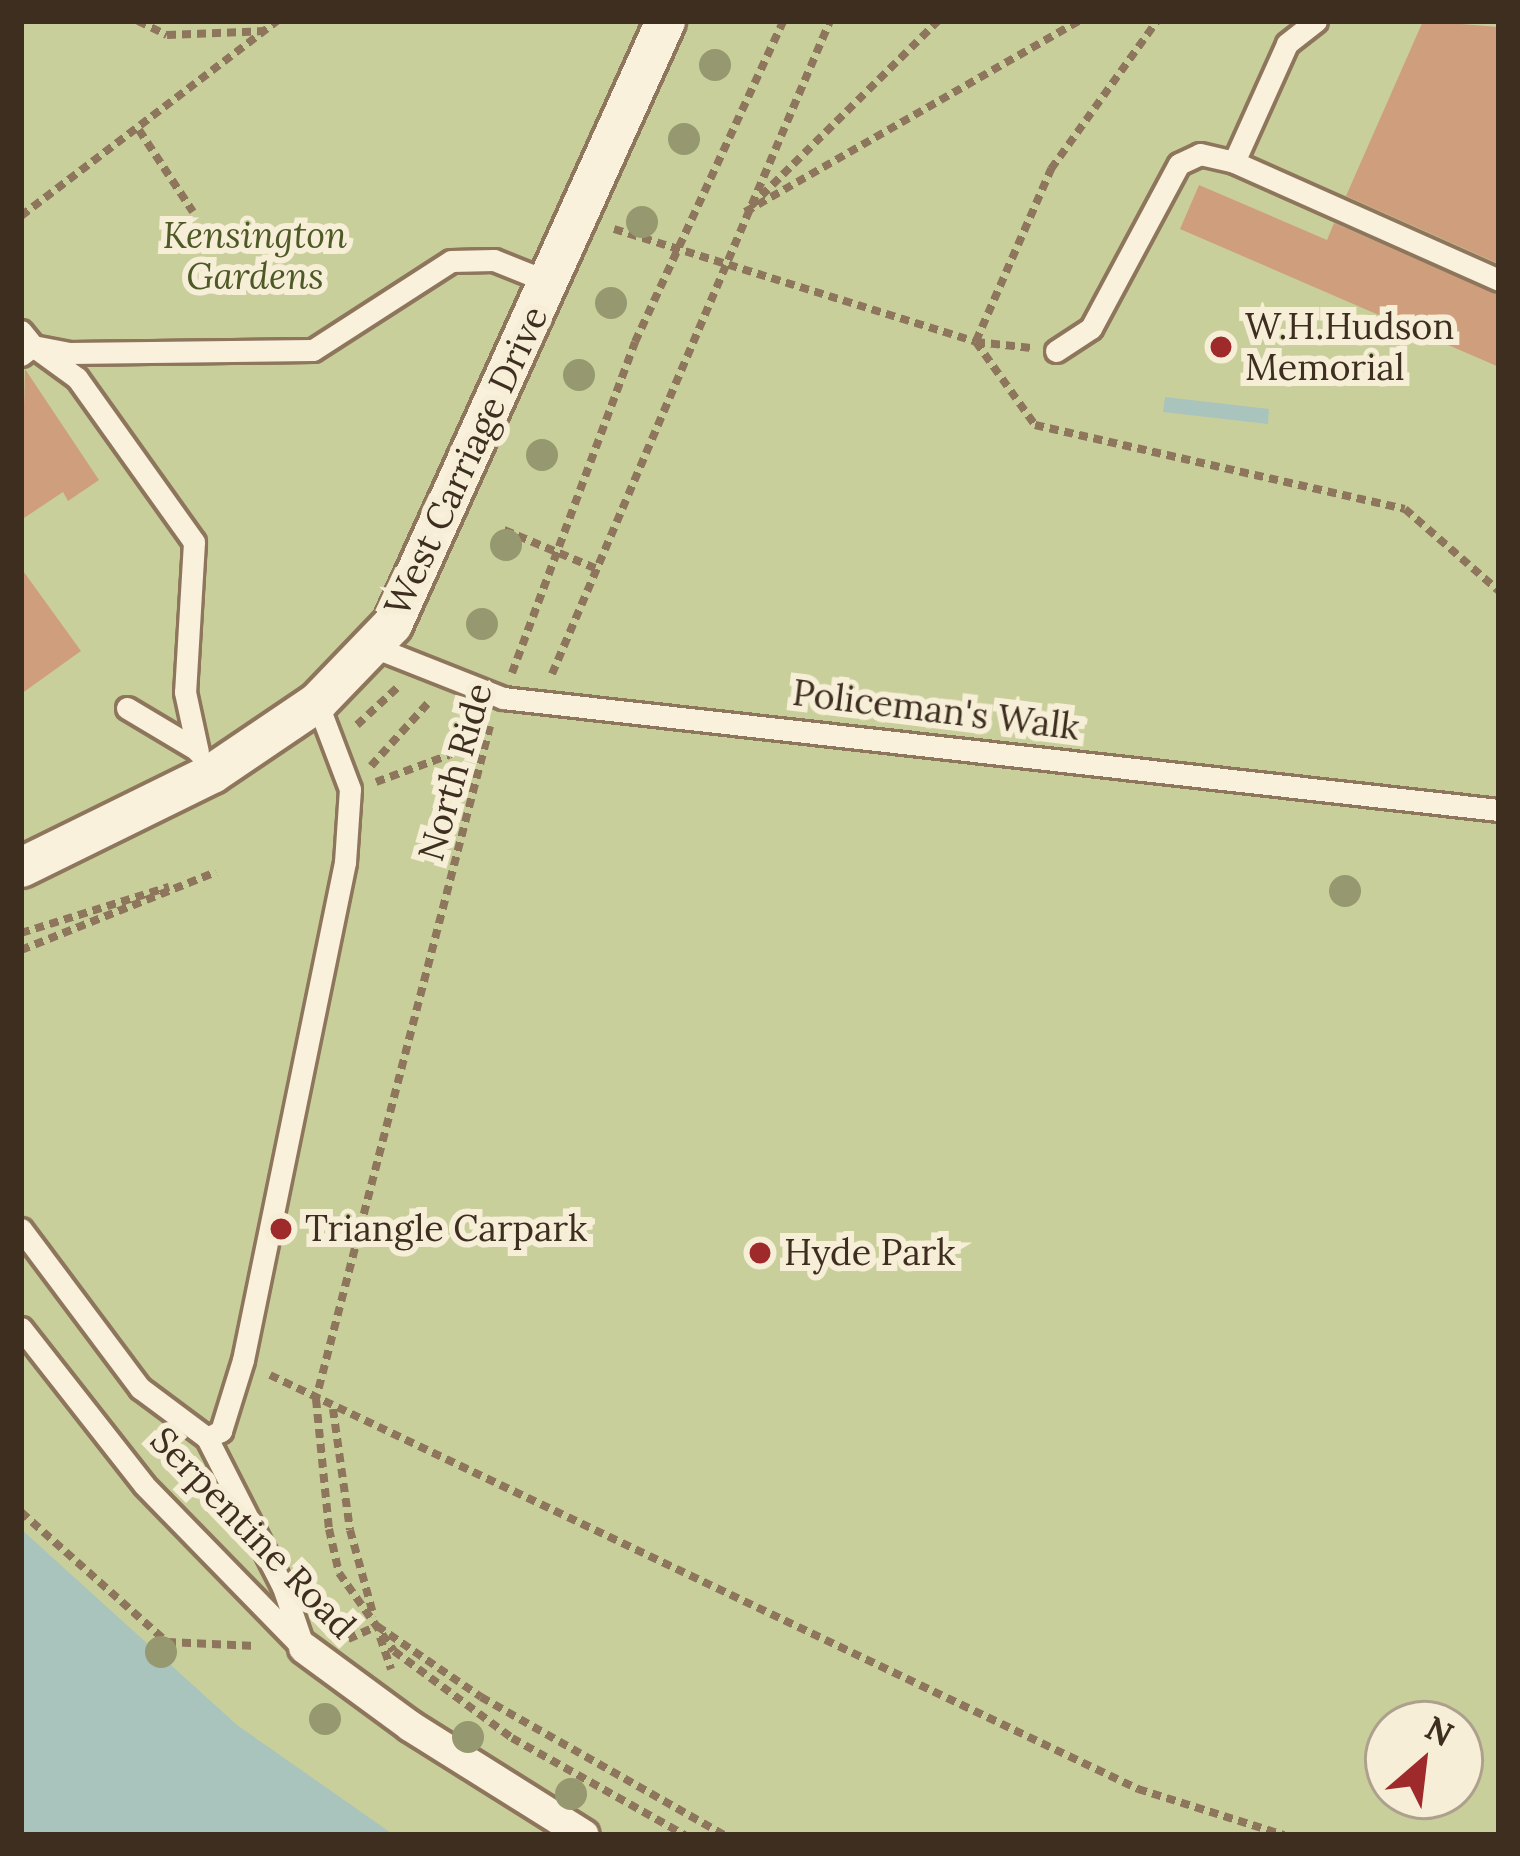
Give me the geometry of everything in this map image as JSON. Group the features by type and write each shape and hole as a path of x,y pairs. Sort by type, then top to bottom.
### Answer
{"street":[{"name":"West Carriage Drive","path":"21,867 317,702 374,647 424,564 665,21"},
{"name":"Serpentine Road","path":"304,1648 410,1726 584,1835"}],"lane":[{"path":"1234,162 1287,44 1316,21"},
{"path":"1056,351 1091,328 1179,164 1200,154 1234,162 1499,280"},
{"path":"25,344 99,354 313,350 411,279 451,261 494,260 549,282"},
{"path":"25,344 77,378 194,542 185,692 205,762"},
{"name":"Policeman's Walk","path":"374,647 448,681 503,698 542,697 1499,810"},
{"path":"207,1438 221,1431 243,1360 345,862 350,789 317,702"},
{"path":"127,708 179,732 205,762"},
{"path":"21,1228 140,1388 207,1438 284,1587 304,1648"},
{"name":"Serpentine Road","path":"21,1328 144,1485 304,1648"}],"path":[{"path":"138,21 184,36 266,31"},
{"path":"21,216 277,21"},
{"name":"North Ride","path":"376,1627 339,1573 316,1399 488,729 676,254 782,21"},
{"path":"542,697 721,266 830,21"},
{"path":"744,213 938,21"},
{"path":"744,213 1079,21"},
{"path":"976,342 1051,169 1157,21"},
{"path":"139,130 193,212"},
{"path":"578,213 676,254 976,342 1056,351"},
{"path":"976,342 1035,425 1405,508 1499,591"},
{"path":"504,530 595,568"},
{"path":"350,789 448,681"},
{"path":"350,789 404,774 488,729"},
{"path":"21,934 216,872 21,950"},
{"path":"243,1360 316,1399 1138,1789 1284,1835"},
{"path":"333,1407 350,1530 410,1726"},
{"path":"21,1512 167,1642 304,1648 376,1627 481,1697 724,1835"},
{"path":"376,1627 438,1689 685,1835"}],"green space":[{"name":"Hyde Park","path":"21,21 1499,21 1499,1835 21,1835"}],"water":[{"path":"1165,397 1269,409 1268,424 1163,412"},
{"path":"21,1529 237,1725 394,1835 21,1835"}],"building":[{"path":"1423,21 1499,27 1499,264 1346,196"},
{"path":"1199,185 1327,240 1334,223 1499,295 1499,367 1180,229"},
{"path":"25,369 99,480 68,501 63,492 21,520"},
{"path":"21,568 81,651 21,694"}],"place":[{"name":"W.H.Hudson Memorial","path":"1221,347"},
{"name":"Triangle Carpark","path":"281,1229"},
{"name":"Hyde Park","path":"760,1253"}],"park label":[{"name":"Kensington Gardens","path":"255,256"}]}
